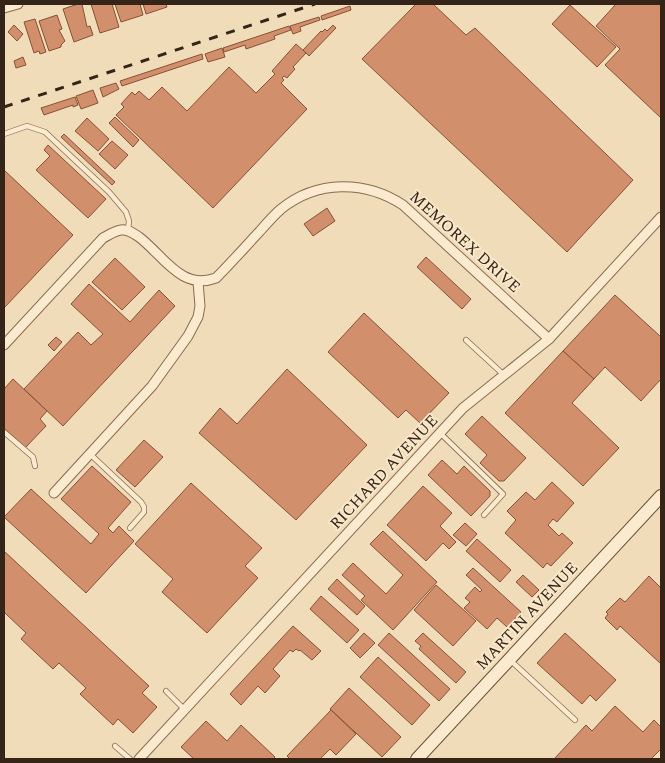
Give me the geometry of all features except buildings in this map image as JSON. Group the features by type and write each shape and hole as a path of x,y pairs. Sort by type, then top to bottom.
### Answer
{"street":[{"path":"4,8 18,4"},
{"name":"MEMOREX DRIVE","path":"198,282 216,278 280,209 295,199 310,192 336,186 361,188 389,196 402,205 549,339"},
{"name":"RICHARD AVENUE","path":"139,759 463,408 549,339 661,217"},
{"path":"4,345 103,238 122,230 128,231 144,242 181,276 198,282 200,306 198,318 188,336 152,386 54,494"},
{"name":"MARTIN AVENUE","path":"417,759 661,496"}],"lane":[{"path":"4,134 27,126 45,132 109,192 126,212 129,221 128,231"},
{"path":"466,340 504,375"},
{"path":"4,432 33,457 35,466"},
{"path":"440,433 503,494 484,515"},
{"path":"90,454 144,507 144,512 130,528"},
{"path":"510,659 575,720"},
{"path":"166,692 185,710"},
{"path":"115,746 130,759"}],"railway":[{"path":"4,107 315,4"}]}
